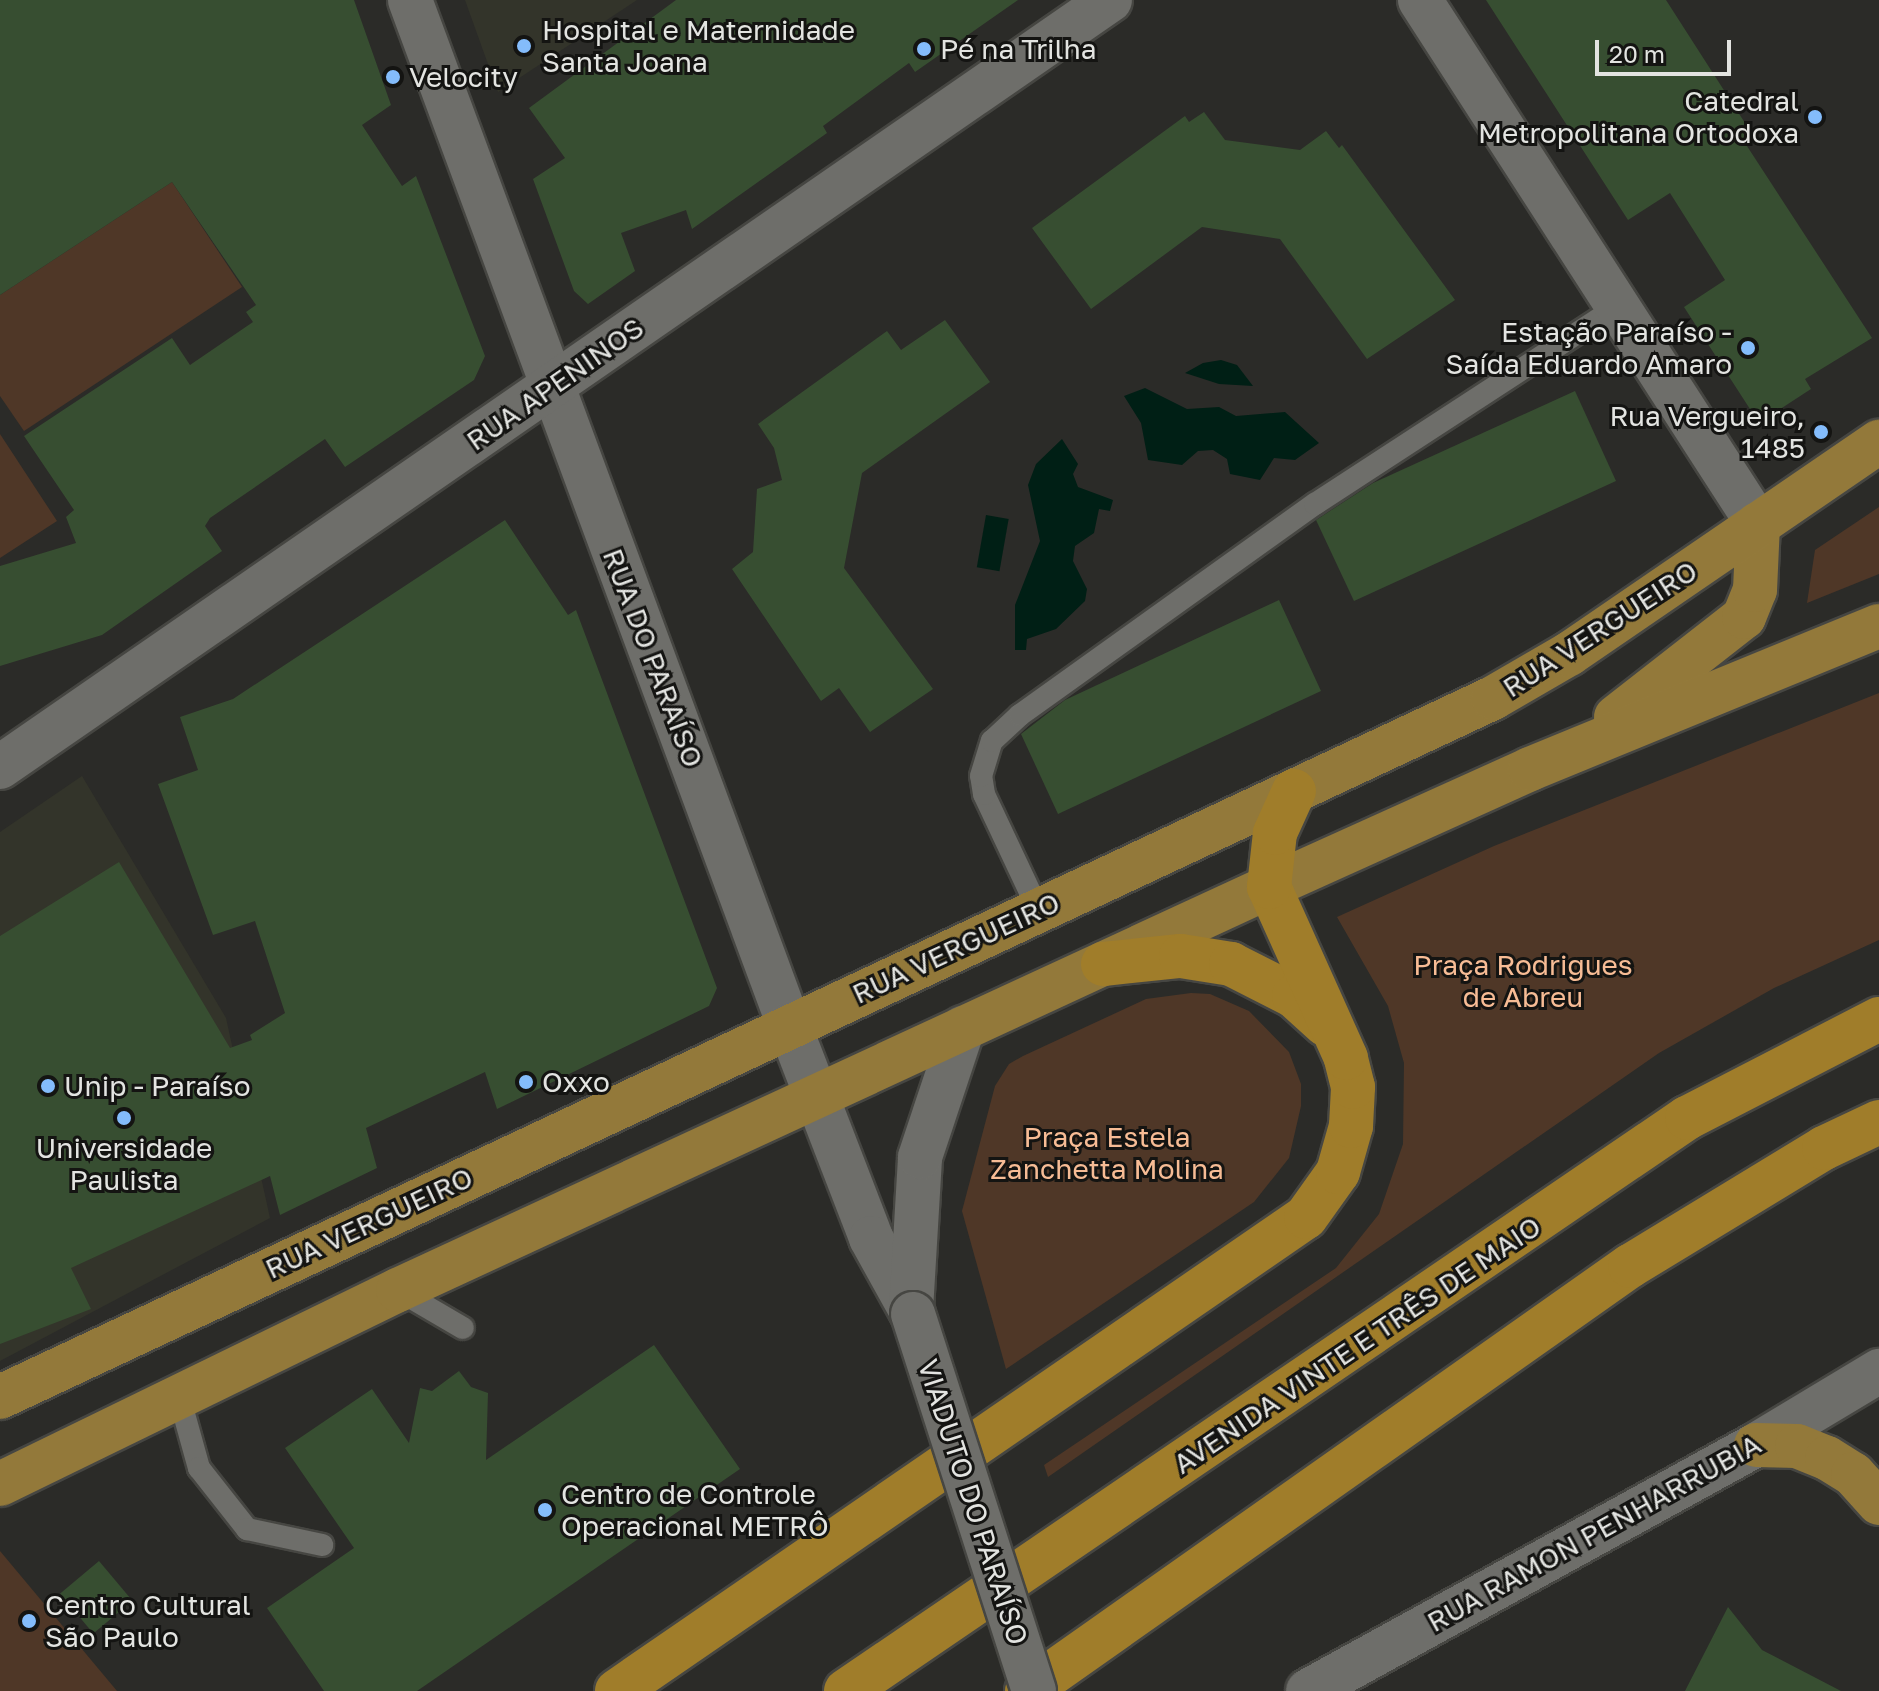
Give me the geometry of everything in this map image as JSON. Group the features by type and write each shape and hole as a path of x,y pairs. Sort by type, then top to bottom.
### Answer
{"highway":[{"path":"617,1691 1306,1217 1338,1172 1351,1126 1353,1087 1333,1031 1269,887 1275,833 1294,791"},
{"path":"1103,964 1181,956 1231,964 1294,996 1333,1031"},
{"name":"AVENIDA VINTE E TRÊS DE MAIO","path":"846,1691 1687,1118 1879,1019"},
{"path":"1027,1691 1630,1266 1824,1148 1879,1122"}],"main road":[{"name":"RUA VERGUEIRO","path":"0,1397 1493,698 1569,654 1879,442"},
{"path":"1572,751 1744,617 1755,590 1758,524"},
{"path":"0,1484 398,1290 1269,887 1572,751 1879,626"},
{"path":"1756,1445 1797,1446 1827,1458 1853,1474 1879,1503"}],"street":[{"name":"RUA DO PARAÍSO","path":"410,0 550,387 816,1098 871,1238 912,1312"},
{"name":"RUA APENINOS","path":"0,767 1110,0"},
{"path":"1420,0 1758,524"},
{"path":"912,1312 920,1157 963,1028"},
{"name":"VIADUTO DO PARAÍSO","path":"912,1312 1034,1691"},
{"name":"RUA RAMON PENHARRUBIA","path":"1308,1691 1756,1445 1879,1371"}],"lane":[{"path":"1038,909 984,794 981,776 992,741 1020,715 1315,504 1616,308"},
{"path":"398,1290 463,1328"},
{"path":"179,1396 199,1468 247,1529 322,1545"}],"shaded area":[{"name":"Hospital e Maternidade Santa Joana","path":"465,0 637,0 498,92"},
{"path":"1221,360 1237,365 1253,386 1219,384 1185,373 1203,363"},
{"path":"1145,388 1187,409 1219,407 1236,416 1285,412 1319,443 1295,460 1274,458 1260,480 1230,474 1227,459 1213,450 1198,451 1182,465 1148,460 1141,423 1124,396"},
{"path":"1062,439 1078,464 1073,474 1078,487 1113,500 1110,511 1099,509 1094,533 1075,546 1073,561 1087,589 1085,601 1056,629 1027,639 1026,650 1015,650 1015,605 1040,541 1028,485 1036,464"},
{"path":"986,515 1009,519 999,571 977,567"},
{"name":"Universidade Paulista","path":"82,776 226,1018 270,1218 0,1361 0,832"}],"green space":[{"path":"172,182 242,287 24,431 0,396 0,295"},
{"path":"0,434 57,521 0,558"},
{"path":"1879,507 1879,574 1807,603 1815,550"},
{"name":"Praça Rodrigues de Abreu","path":"1879,693 1879,940 1774,988 1659,1053 1048,1477 1044,1465 1336,1268 1379,1214 1403,1144 1404,1063 1388,1006 1337,917 1494,846"},
{"name":"Praça Estela Zanchetta Molina","path":"1191,993 1210,994 1249,1011 1289,1052 1301,1084 1301,1106 1289,1158 1254,1202 1006,1369 962,1211 995,1086 1009,1064 1023,1056 1146,999"},
{"name":"Centro Cultural São Paulo","path":"0,1551 117,1691 0,1691"}],"building":[{"path":"0,0 354,0 391,105 362,125 402,186 416,176 485,356 474,380 345,467 325,439 210,518 205,526 222,551 102,635 0,666 0,566 76,543 66,517 74,510 24,436 172,338 190,365 253,322 246,312 256,305 172,182 0,295"},
{"path":"676,0 1018,0 915,72 909,63 823,126 827,133 692,229 686,210 621,233 635,271 588,304 574,291 533,179 565,158 529,108"},
{"path":"1486,0 1666,0 1754,137 1745,143 1872,338 1805,379 1811,389 1759,423 1684,307 1725,280 1670,193 1628,220"},
{"path":"1204,112 1225,140 1300,150 1326,131 1339,148 1342,145 1455,300 1367,359 1280,239 1202,227 1091,309 1032,228 1185,116 1189,122"},
{"path":"945,320 990,382 862,473 844,568 933,689 870,732 839,688 821,701 732,569 753,552 757,489 782,480 774,448 758,424 887,331 901,350"},
{"path":"1575,391 1616,481 1354,601 1316,520 1373,483"},
{"path":"505,520 568,615 576,610 717,988 709,1006 497,1109 485,1072 366,1128 377,1168 280,1215 270,1176 71,1268 91,1309 0,1344 0,936 119,862 230,1048 252,1040 250,1035 285,1013 255,921 213,935 158,784 198,770 180,717 233,699"},
{"path":"1279,600 1321,691 1058,814 1021,734 1065,700"},
{"name":"Centro de Controle Operacional METRÔ","path":"654,1345 740,1469 417,1691 324,1691 267,1608 354,1548 285,1448 372,1389 409,1443 420,1388 432,1391 459,1371 471,1387 488,1393 486,1460"},
{"path":"99,1561 132,1601 93,1634 60,1594"},
{"path":"1728,1607 1762,1650 1841,1691 1685,1691"}],"place":[{"name":"Hospital e Maternidade Santa Joana","path":"524,46"},
{"name":"Pé na Trilha","path":"924,49"},
{"name":"Velocity","path":"393,77"},
{"name":"Catedral Metropolitana Ortodoxa","path":"1815,117"},
{"name":"Estação Paraíso - Saída Eduardo Amaro","path":"1748,348"},
{"name":"Rua Vergueiro, 1485","path":"1821,432"},
{"name":"Oxxo","path":"526,1082"},
{"name":"Unip - Paraíso","path":"48,1086"},
{"name":"Universidade Paulista","path":"124,1118"},
{"name":"Centro de Controle Operacional METRÔ","path":"545,1510"},
{"name":"Centro Cultural São Paulo","path":"29,1621"}]}
